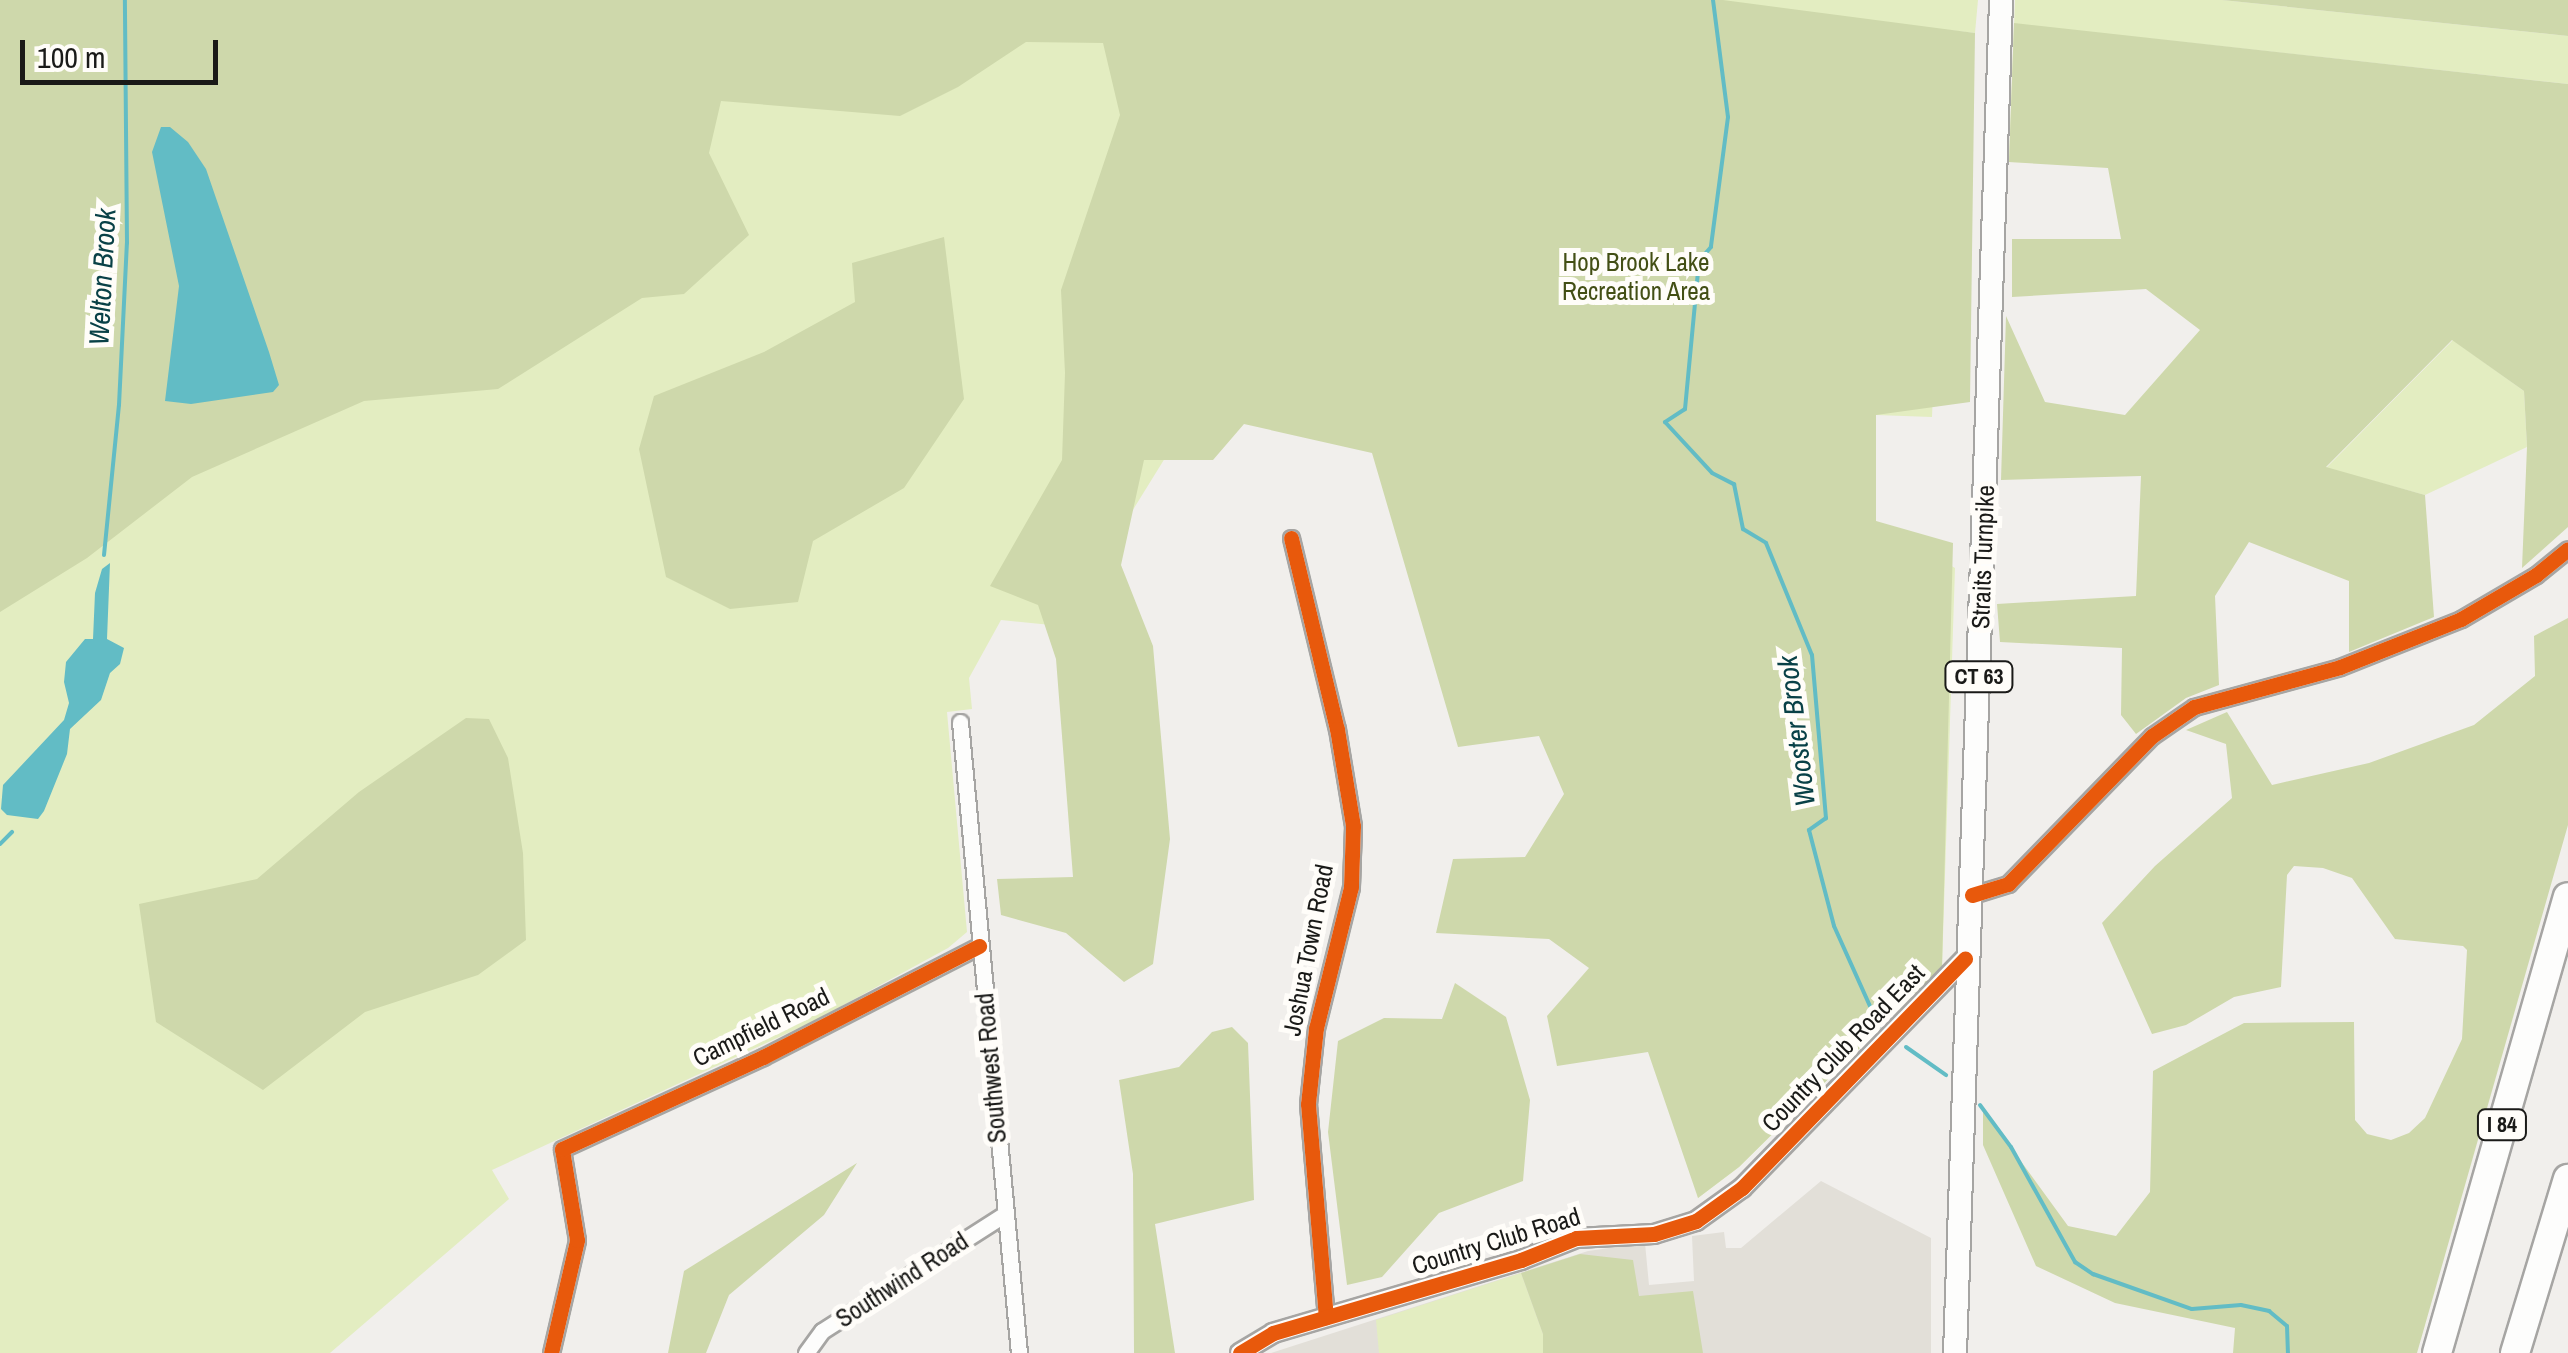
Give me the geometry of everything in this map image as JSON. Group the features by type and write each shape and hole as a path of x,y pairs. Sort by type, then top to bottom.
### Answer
{"highway":[{"name":"I 84","path":"2436,1353 2568,897"},
{"path":"2515,1353 2568,1180"}],"main road":[{"name":"Straits Turnpike","path":"1954,1353 2001,0"}],"street":[{"name":"Joshua Town Road","path":"1291,538 1337,730 1352,826 1351,887 1316,1028 1308,1104 1326,1317"},
{"path":"1972,896 2008,884 2152,736 2194,707 2340,667 2460,619 2536,575 2568,548"},
{"name":"Southwest Road","path":"960,722 1019,1353"},
{"name":"Campfield Road","path":"551,1353 577,1240 562,1149 764,1057 979,946"},
{"name":"Country Club Road East","path":"1757,1172 1965,960"},
{"name":"Country Club Road","path":"1240,1353 1273,1333 1526,1258 1576,1238 1643,1235 1683,1227 1722,1205 1757,1172"},
{"name":"Southwind Road","path":"806,1353 822,1331 1005,1214"}],"shaded area":[{"path":"1821,1181 1931,1238 1931,1353 1271,1353 1588,1251 1645,1243 1649,1285 1694,1281 1692,1236 1724,1232 1726,1248 1741,1248"}],"green space":[{"name":"Hop Brook Lake Recreation Area","path":"0,0 1978,0 1975,33 1947,30 1932,417 1876,415 1876,521 1955,568 1942,967 1739,1167 1698,1198 1664,956 1602,865 1396,415 1201,400 1061,626 1001,620 969,678 972,709 947,712 967,932 948,948 816,1020 492,1170 509,1199 330,1353 0,1353"},
{"name":"Hop Brook Lake Recreation Area","path":"0,0 1723,0 1975,33 1970,402 1876,415 1876,521 1953,543 1942,967 1739,1167 1698,1198 1648,1052 1557,1066 1547,1016 1589,968 1549,939 1436,933 1453,859 1525,857 1564,794 1539,736 1458,747 1372,453 1244,424 1213,460 1144,460 1121,565 1153,646 1170,839 1153,964 1124,982 1066,933 1001,915 997,879 1073,877 1056,659 1038,605 990,586 1062,460 1065,373 1061,290 1120,115 1103,43 1026,42 958,87 900,116 721,101 709,153 749,235 684,294 642,298 498,389 364,401 192,477 87,558 0,612"},
{"path":"2015,0 2222,0 2568,36 2568,84 2145,38 2091,164 2009,162"},
{"path":"2222,0 2568,0 2568,36"},
{"path":"2014,23 2568,84 2568,527 2522,568 2527,447 2524,391 2452,340 2326,467 2425,495 2434,617 2349,652 2349,581 2249,542 2215,596 2219,685 2186,698 2136,734 2121,715 2122,648 2000,642 1997,604 2136,596 2141,476 2001,480 2006,316 2045,402 2125,415 2200,330 2146,289 2012,297 2012,239 2121,239 2108,168 2009,162"},
{"path":"944,237 964,399 904,488 813,541 798,602 730,609 666,577 639,449 654,396 764,352 855,302 852,263"},
{"path":"2453,340 2524,391 2527,447 2425,495 2326,468"},
{"path":"2568,618 2568,825 2417,1353 2233,1353 2235,1328 2115,1303 2036,1266 1983,1145 1983,1109 2068,1226 2116,1236 2150,1192 2153,1071 2244,1023 2354,1022 2355,1120 2367,1134 2391,1140 2409,1133 2425,1118 2462,1039 2467,950 2463,946 2395,939 2352,878 2323,868 2294,866 2287,875 2281,987 2234,997 2186,1025 2152,1034 2102,923 2155,866 2232,798 2226,744 2186,730 2227,712 2272,785 2369,763 2474,725 2535,676 2534,636"},
{"path":"466,718 489,719 508,758 523,853 526,940 478,975 365,1012 263,1090 156,1022 139,904 257,879 359,792"},
{"path":"1455,983 1506,1017 1530,1100 1523,1181 1439,1213 1382,1277 1347,1285 1328,1132 1338,1041 1384,1018 1442,1019"},
{"path":"1232,1027 1248,1043 1254,1200 1155,1224 1175,1353 1134,1353 1133,1174 1119,1080 1179,1067 1212,1032"},
{"path":"857,1163 824,1215 729,1295 706,1353 668,1353 684,1271"},
{"path":"1580,1254 1633,1260 1639,1296 1693,1291 1703,1353 1543,1353 1543,1334 1521,1273"},
{"path":"1521,1273 1543,1334 1543,1353 1379,1353 1376,1320"}],"water":[{"path":"161,127 170,127 188,142 206,169 279,385 273,392 191,404 165,401 179,286 152,152"},
{"path":"110,563 107,639 124,648 120,664 110,673 101,700 70,729 67,754 44,811 38,819 7,815 1,809 3,785 64,720 69,703 64,682 66,662 85,639 93,639 95,593 102,569"}],"waterway":[{"name":"Welton Brook","path":"104,555 119,405 127,243 125,0"},
{"name":"Wooster Brook","path":"1713,0 1728,117 1711,247 1699,261 1685,409 1665,422 1712,473 1734,484 1743,529 1766,543 1812,655 1826,818 1809,830 1834,926 1879,1026"},
{"name":"Welton Brook","path":"0,844 12,832"},
{"name":"Wooster Brook","path":"1906,1047 1946,1075"},
{"name":"Wooster Brook","path":"1980,1105 2011,1147 2075,1262 2093,1274 2192,1309 2241,1305 2269,1311 2287,1326 2288,1353"}],"cycle path":[{"path":"1291,538 1337,729 1353,826 1351,887 1316,1028 1308,1104 1326,1317"},
{"path":"1972,895 2008,884 2152,736 2194,707 2340,667 2461,619 2536,575 2568,549"},
{"path":"551,1353 577,1240 562,1149 763,1057 979,946"},
{"path":"1240,1353 1273,1333 1521,1260 1576,1238 1654,1234 1696,1221 1742,1188 1965,959"}]}
